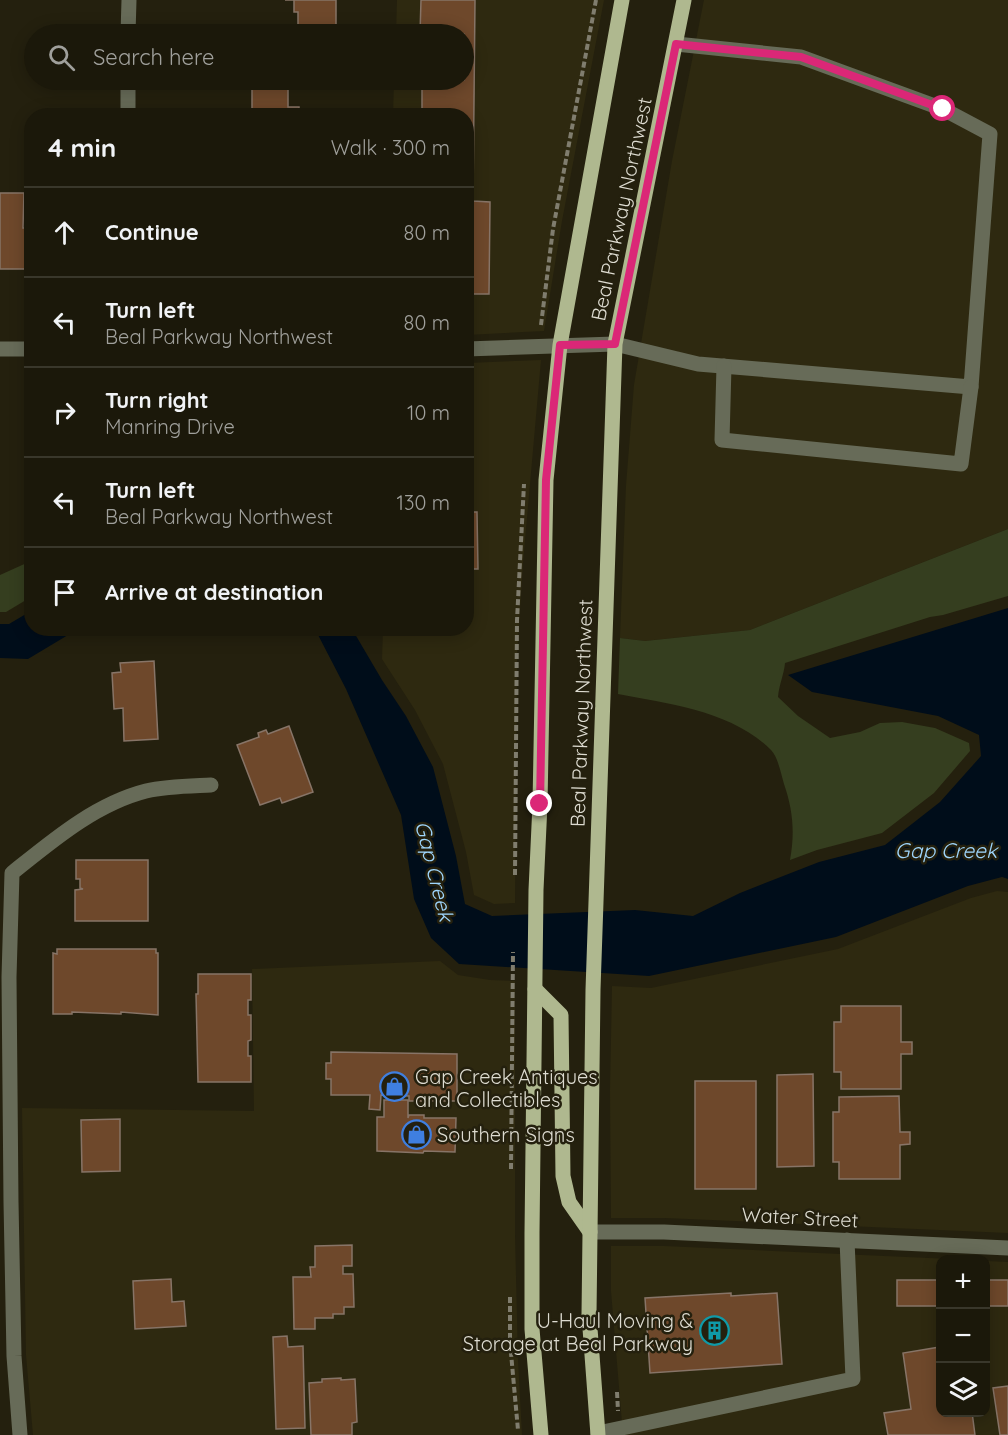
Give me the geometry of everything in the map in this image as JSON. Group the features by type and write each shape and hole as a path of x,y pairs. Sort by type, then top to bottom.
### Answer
{"main road":[{"name":"Beal Parkway Northwest","path":"542,1435 532,1329 536,890 546,480 560,345 622,0"},
{"name":"Beal Parkway Northwest","path":"598,1434 589,1315 593,990 615,344 684,0"},
{"path":"535,989 561,1015 563,1176 569,1202 590,1232"}],"street":[{"path":"128,24 129,0"},
{"path":"676,44 801,57 943,109 990,134 971,387 962,464 722,440 724,366"},
{"path":"128,90 128,108"},
{"path":"474,349 615,344 698,364 971,387"},
{"path":"0,349 24,349"},
{"path":"20,1435 5,1202 12,873 61,834 117,801 147,791 178,786 211,785"},
{"name":"Water Street","path":"590,1232 664,1232 1008,1248"},
{"path":"598,1434 854,1379 847,1240"}],"path":[{"path":"616,1381 620,1428"}],"shaded area":[{"path":"397,0 604,0 562,221 544,331 474,335 474,108 393,108 394,90 474,90 474,24 396,24"},
{"path":"704,0 1008,0 1008,529 750,630 645,641 620,638 626,486 634,385 672,161"},
{"path":"541,360 517,656 515,903 494,904 474,895 466,852 443,764 415,710 382,659 383,636 474,636 474,363"},
{"path":"997,891 1008,892 1008,1233 665,1218 611,1218 612,986 651,988 838,949 971,898"},
{"path":"440,961 458,975 515,981 515,1235 522,1435 33,1435 26,1355 22,1108 254,1111 252,969"},
{"path":"611,1246 664,1246 936,1258 936,1417 990,1417 990,1261 1008,1262 1008,1435 623,1435 611,1291"}],"green space":[{"path":"1008,529 1008,596 930,617 785,663 778,697 798,716 830,738 860,732 880,723 902,722 935,728 969,743 970,751 934,793 882,833 817,850 790,860 793,831 791,812 779,766 771,750 738,726 719,718 679,706 618,694 620,638 645,641 750,630"},
{"path":"24,564 24,601 6,612 0,612 0,575"}],"water":[{"name":"Gap Creek","path":"1008,608 1008,879 1002,877 968,886 836,937 649,976 459,964 431,938 414,899 401,815 346,689 319,636 356,636 406,716 433,767 456,856 465,904 492,916 635,910 693,916 740,893 819,862 885,845 940,802 981,756 979,735 938,716 812,692 788,675"},
{"path":"24,615 24,636 66,636 28,659 0,658 0,624 9,624"}],"building":[{"path":"294,0 336,0 336,24 298,24 298,12 294,12"},
{"path":"421,0 475,0 474,108 422,108 422,90 474,90 474,24 420,24"},
{"path":"252,90 288,90 288,107 299,107 299,108 252,108"},
{"path":"0,193 24,193 24,269 0,269"},
{"path":"474,201 490,202 489,294 474,294"},
{"path":"474,512 477,512 478,569 474,569"},
{"path":"154,661 158,739 124,741 123,708 114,709 112,673 121,672 120,663"},
{"path":"289,726 313,792 282,803 280,798 260,805 237,745 259,737 258,733 266,730 268,734"},
{"path":"76,860 148,860 148,921 75,921 75,890 83,889 80,888 80,879 76,879"},
{"path":"57,949 156,949 158,953 158,1015 121,1012 121,1014 72,1012 72,1014 53,1014 53,953 57,954"},
{"path":"198,974 251,974 251,1000 248,1000 248,1015 251,1015 251,1040 248,1041 248,1056 251,1056 251,1082 198,1082 196,994 198,994"},
{"path":"841,1006 901,1006 901,1042 912,1042 912,1054 901,1054 901,1089 841,1089 841,1072 834,1072 834,1022 841,1022"},
{"name":"Gap Creek Antiques and Collectibles","path":"331,1052 457,1054 457,1101 409,1101 409,1096 381,1095 380,1110 369,1109 370,1095 331,1095 331,1079 326,1079 326,1063 331,1063"},
{"path":"813,1074 814,1166 777,1167 777,1075"},
{"path":"695,1081 756,1081 756,1189 695,1189"},
{"path":"899,1096 900,1132 910,1132 910,1144 900,1145 900,1179 839,1179 839,1162 833,1162 833,1112 839,1112 839,1097"},
{"name":"Southern Signs","path":"384,1100 408,1100 408,1118 409,1115 424,1115 424,1118 456,1118 455,1152 377,1151 377,1117 384,1117"},
{"path":"120,1119 120,1171 82,1172 81,1120"},
{"path":"352,1245 352,1266 343,1266 343,1274 353,1274 354,1307 344,1307 344,1314 333,1314 333,1318 315,1318 315,1329 294,1329 293,1277 311,1277 310,1267 315,1267 315,1246"},
{"path":"171,1279 172,1302 184,1301 186,1326 135,1329 133,1281"},
{"path":"897,1280 936,1280 936,1306 897,1306"},
{"path":"990,1280 1008,1280 1008,1306 990,1306"},
{"name":"U-Haul Moving & Storage at Beal Parkway","path":"731,1293 731,1296 777,1293 782,1364 650,1373 645,1298"},
{"path":"287,1336 288,1347 303,1346 305,1428 276,1429 273,1337"},
{"path":"936,1348 936,1417 973,1417 975,1435 888,1435 884,1413 911,1409 903,1353"},
{"path":"341,1378 341,1380 355,1379 357,1422 352,1423 352,1435 311,1435 309,1383 322,1382 322,1379"},
{"path":"1008,1386 1008,1435 1000,1435 993,1388"}],"place":[{"name":"Gap Creek Antiques and Collectibles","path":"394,1087"},
{"name":"Southern Signs","path":"416,1134"},
{"name":"U-Haul Moving & Storage at Beal Parkway","path":"714,1331"}],"route":[{"path":"540,804 546,480 560,345 615,344 676,44 801,57 943,109"}]}
